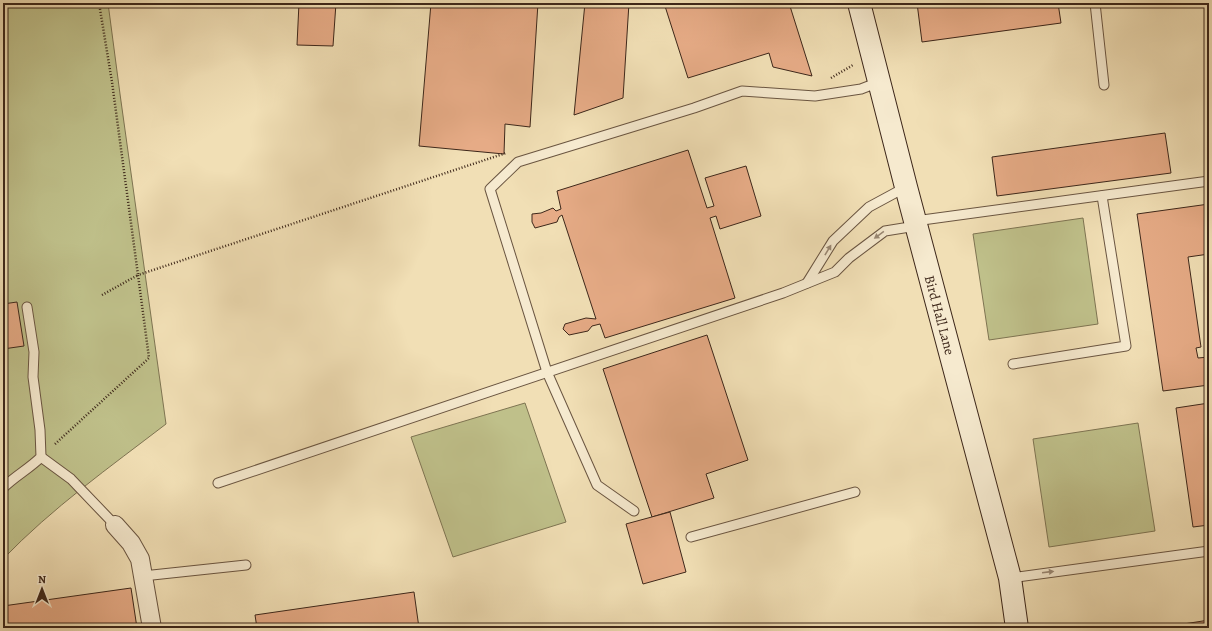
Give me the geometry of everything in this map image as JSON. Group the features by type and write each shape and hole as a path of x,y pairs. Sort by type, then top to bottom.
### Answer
{"street":[{"name":"Bird Hall Lane","path":"859,3 906,187 1010,578 1017,628"},
{"path":"115,525 131,543 140,559 152,628"}],"lane":[{"path":"1096,3 1104,85"},
{"path":"634,511 597,485 547,372 490,189 518,162 694,108 742,91 815,96 861,88 879,82"},
{"path":"218,483 783,293 835,272 849,258 885,231 916,224 1209,181"},
{"path":"807,283 833,241 869,207 906,187"},
{"path":"1013,364 1126,346 1102,196"},
{"path":"3,488 41,457 40,430 33,377 34,352 27,307"},
{"path":"41,457 71,479 115,525"},
{"path":"691,537 855,492"},
{"path":"1010,578 1209,551"},
{"path":"143,576 246,565"}],"path":[{"path":"41,457 149,358 112,82 99,3"},
{"path":"829,79 872,55"},
{"path":"102,295 138,275 509,152"}],"green space":[{"path":"3,3 108,3 166,424 61,505 3,559"},
{"path":"1083,218 1098,324 989,340 973,234"},
{"path":"525,403 566,522 453,557 411,437"},
{"path":"1138,423 1155,531 1049,547 1033,439"}],"building":[{"path":"299,3 336,3 333,46 297,45"},
{"path":"431,3 538,3 530,127 505,124 504,154 419,146"},
{"path":"585,3 629,3 623,98 574,115"},
{"path":"664,3 789,3 812,76 773,67 769,53 688,78"},
{"path":"917,3 1058,3 1061,23 922,42"},
{"path":"1165,133 1171,173 997,196 992,157"},
{"path":"688,150 707,208 714,206 705,178 746,166 761,216 720,229 716,216 710,218 735,298 605,338 600,324 592,326 588,331 569,335 563,329 565,324 586,318 596,319 562,215 559,217 557,222 535,228 532,222 532,214 541,213 553,208 556,211 561,209 557,191"},
{"path":"1209,204 1209,254 1188,257 1201,347 1196,348 1198,358 1209,357 1209,385 1163,391 1137,214"},
{"path":"17,302 24,346 3,349 3,304"},
{"path":"707,335 748,460 706,474 714,498 652,517 603,369"},
{"path":"1209,403 1209,525 1193,527 1176,408"},
{"path":"670,512 686,572 643,584 626,524"},
{"path":"131,588 137,628 3,628 3,606"},
{"path":"414,592 419,628 257,628 255,615"},
{"path":"1209,620 1209,628 1171,628 1171,626"}]}
